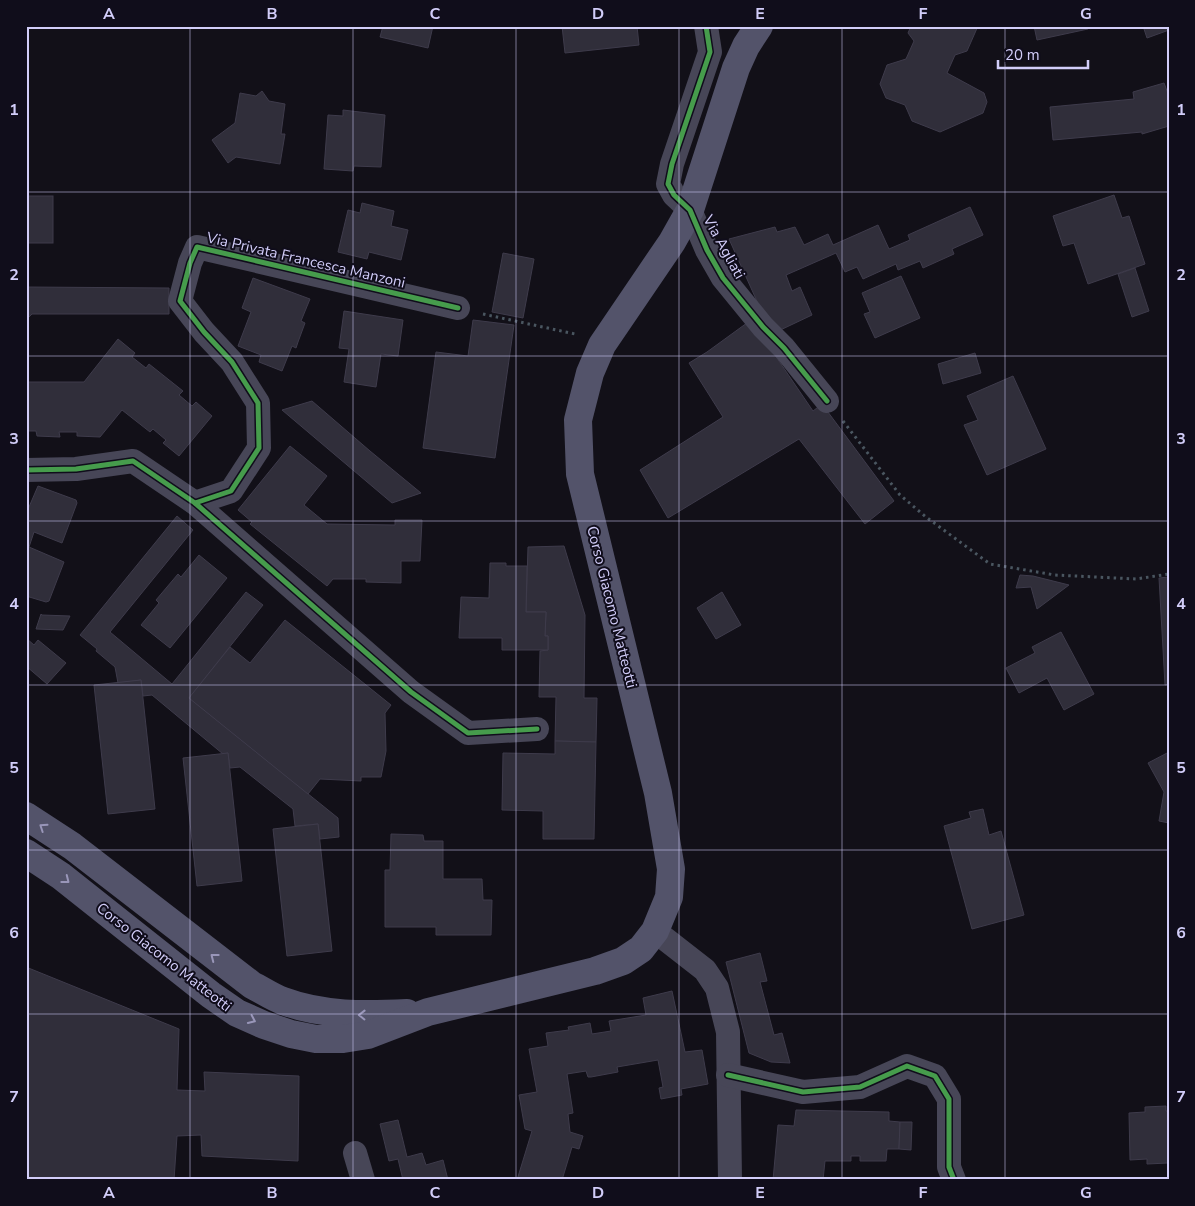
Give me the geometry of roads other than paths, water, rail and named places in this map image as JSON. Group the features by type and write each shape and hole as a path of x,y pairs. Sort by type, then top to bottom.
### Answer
{"main road":[{"name":"Corso Giacomo Matteotti","path":"26,853 61,876 211,995 237,1013 291,1034 316,1038 344,1039 368,1035 428,1012 604,968 623,961 641,949 655,931 669,897 671,869 658,793 580,474 578,420 590,373 602,346 672,242 690,210 736,68 746,46 759,26"},
{"name":"Corso Giacomo Matteotti","path":"26,816 72,846 252,985 283,1001 321,1011 360,1015 428,1012"}],"street":[{"name":"Via Agliati","path":"706,26 710,52 672,164 668,184 674,195 690,210 707,250 723,278 828,401"},
{"name":"Via Privata Francesca Manzoni","path":"195,503 231,491 259,448 258,403 232,362 204,332 180,301 190,263 197,247 458,308"},
{"path":"26,470 76,469 132,461 195,503 411,692 468,733 537,729"},
{"path":"655,931 705,970 717,988 728,1032 730,1180"},
{"path":"728,1075 803,1092 860,1088 907,1066 935,1076 949,1099 949,1167 954,1180"},
{"path":"355,1153 363,1180"}]}
